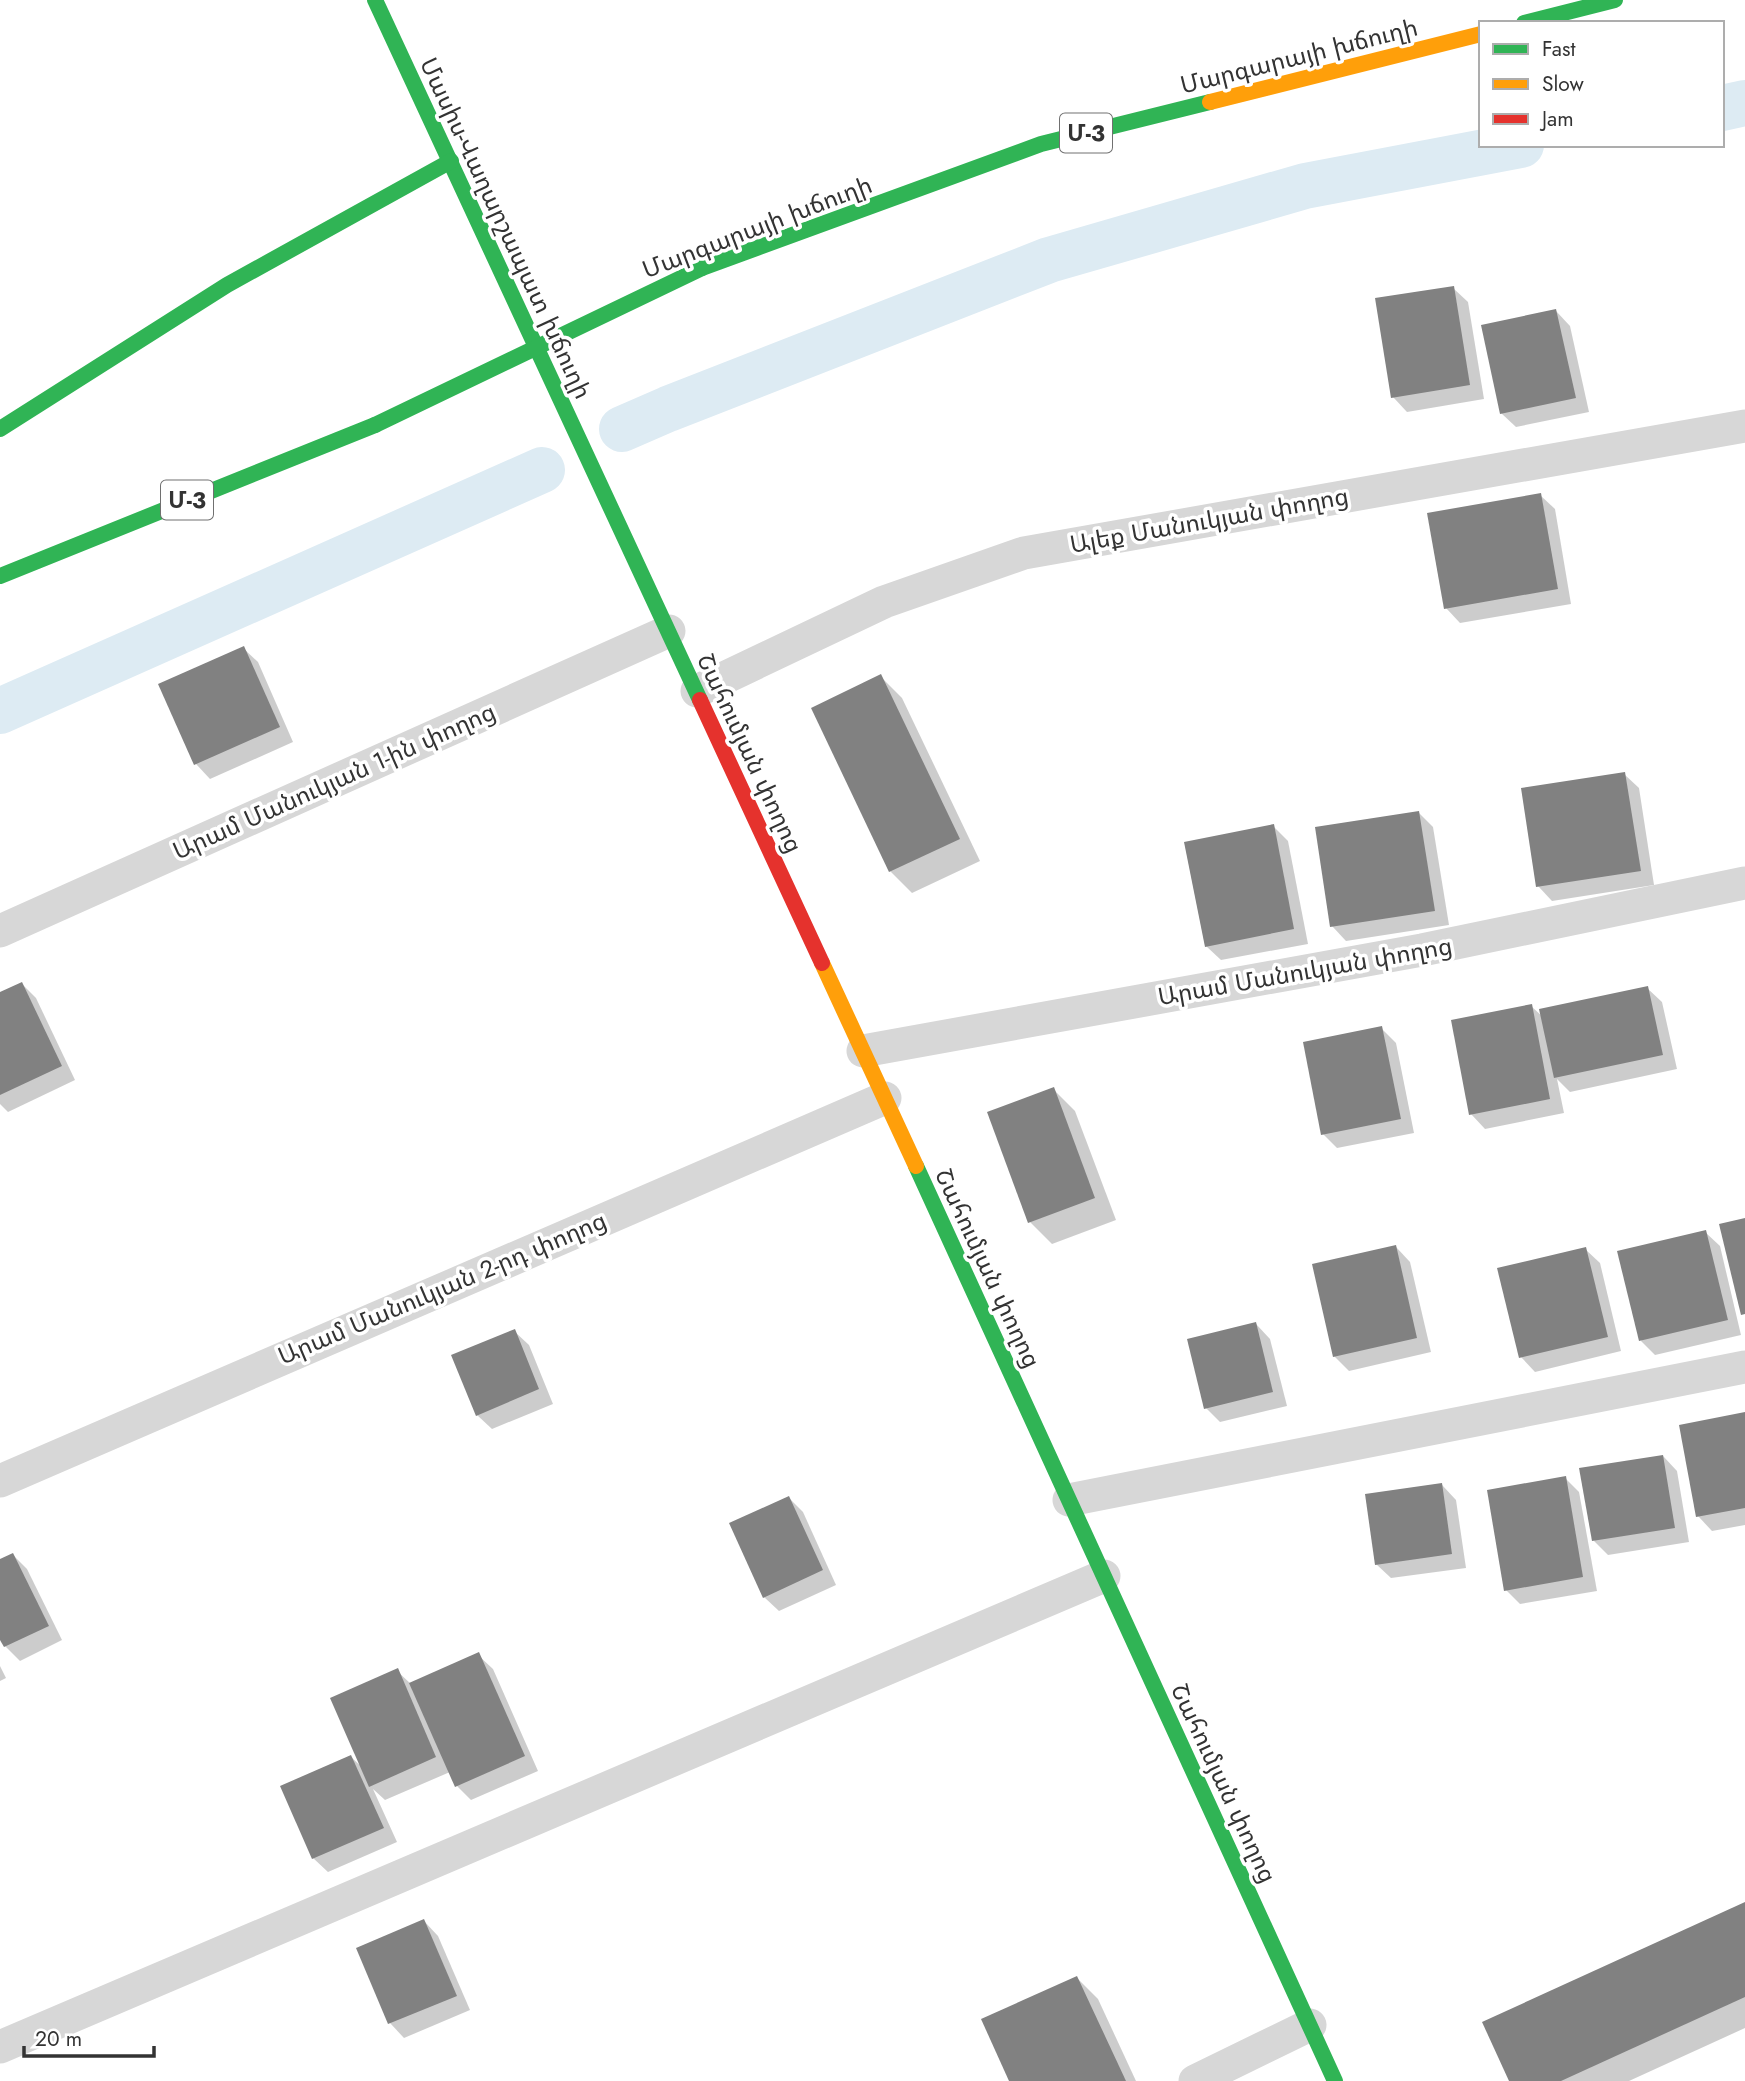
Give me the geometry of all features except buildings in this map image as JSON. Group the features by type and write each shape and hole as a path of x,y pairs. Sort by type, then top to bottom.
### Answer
{"main road":[{"name":"Մասիս-Վաղարշապատ խճուղի","path":"375,0 596,475"},
{"path":"1532,21 1615,0"},
{"name":"Մարգարայի խճուղի","path":"0,576 375,425 702,268 1041,144 1479,34"},
{"path":"0,429 227,285 451,161"},
{"name":"Շահումյան փողոց","path":"596,475 885,1098 1335,2081"}],"street":[{"name":"Ալեք Մանուկյան փողոց","path":"697,691 884,602 1024,553 1745,426"},
{"name":"Արամ Մանուկյան 1-ին փողոց","path":"0,931 668,631"},
{"name":"Արամ Մանուկյան փողոց","path":"863,1051 1422,950 1745,883"},
{"name":"Արամ Մանուկյան 2-րդ փողոց","path":"0,1481 885,1098"},
{"path":"1069,1500 1745,1367"},
{"path":"0,2047 1104,1576"},
{"path":"1195,2081 1310,2025"}],"waterway":[{"path":"1724,108 1745,103"},
{"path":"622,429 1049,260 1305,186 1510,147"},
{"path":"0,711 542,470"}],"traffic: fast":[{"path":"375,0 700,700"},
{"path":"1532,21 1615,0"},
{"path":"702,268 1041,144 1210,102"},
{"path":"0,429 227,285 451,161"},
{"path":"375,425 702,268"},
{"path":"0,576 375,425"},
{"path":"916,1166 1335,2081"}],"traffic: slow":[{"path":"1210,102 1479,35"},
{"path":"822,963 916,1166"}],"traffic: jam":[{"path":"700,700 822,963"}]}
